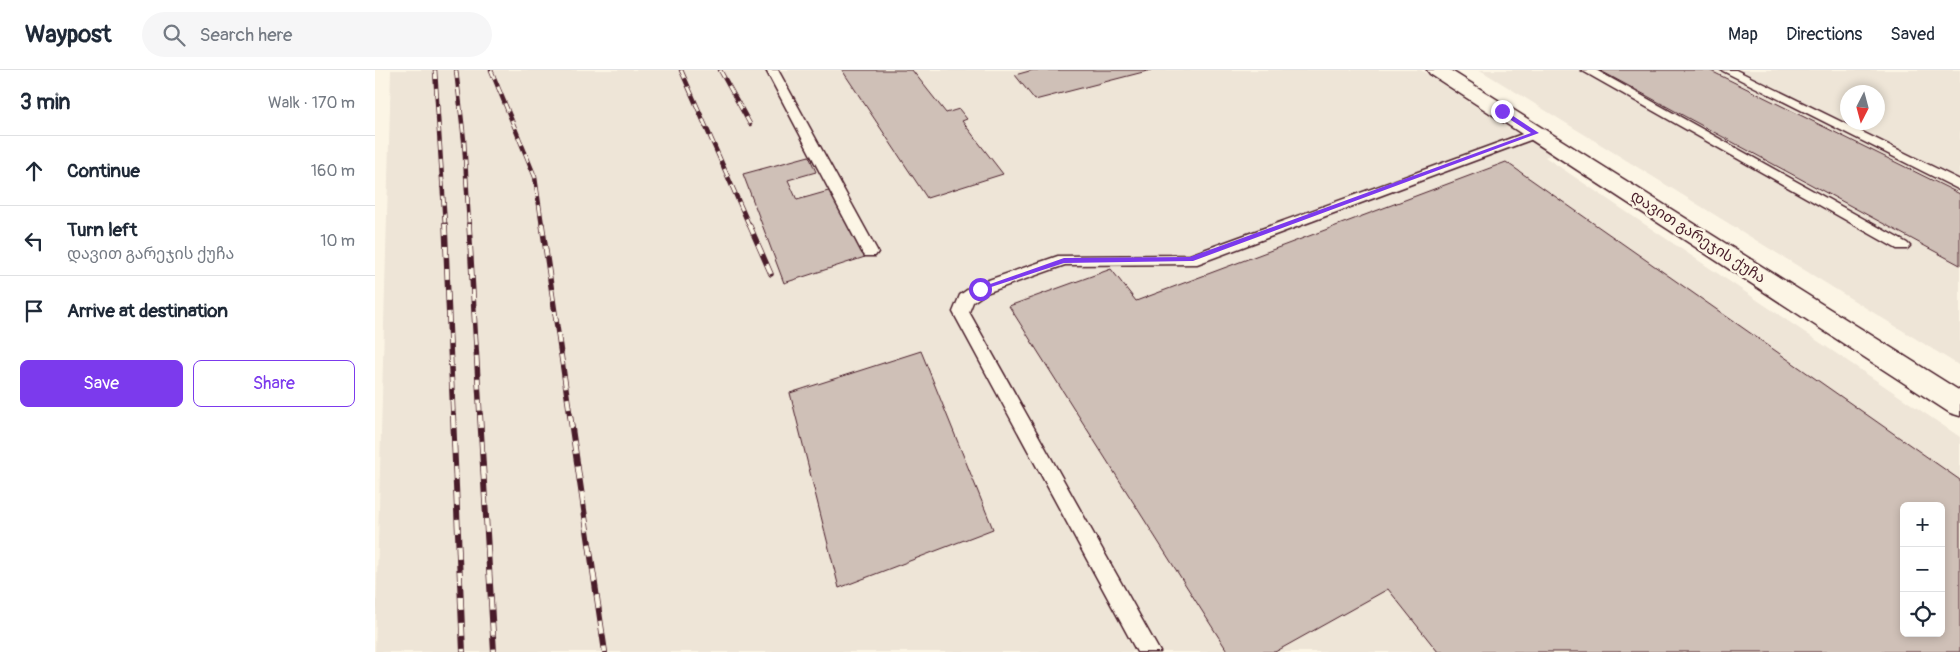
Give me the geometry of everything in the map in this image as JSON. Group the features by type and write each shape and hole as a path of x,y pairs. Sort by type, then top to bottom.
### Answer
{"street":[{"name":"დავით გარეჯის ქუჩა","path":"1437,70 1960,405"}],"lane":[{"path":"772,70 870,252"},
{"path":"1587,70 1902,246"},
{"path":"1727,70 1960,186"},
{"path":"1149,652 967,325 961,312 966,299 980,289 1064,260 1191,260 1536,133"}],"shaded area":[{"path":"391,70 1421,70 1489,115 1502,111 1563,150 1545,157 1960,437 1960,652 375,652"},
{"path":"1480,70 1960,70 1960,366"}],"building":[{"path":"842,70 912,70 946,113 959,109 967,119 962,121 1003,174 927,198"},
{"path":"1033,70 1151,70 1035,100 1015,75"},
{"path":"1599,70 1709,70 1960,194 1960,265"},
{"path":"809,156 816,172 788,180 797,200 832,190 865,257 784,283 743,174"},
{"path":"1506,162 1960,480 1960,652 1438,652 1388,589 1275,652 1228,652 1009,306 1111,269 1136,301"},
{"path":"921,351 993,529 839,588 790,393"}],"railway":[{"path":"435,70 445,225"},
{"path":"456,70 464,140 469,225"},
{"path":"491,70 535,177 542,225"},
{"path":"681,70 749,225"},
{"path":"720,70 750,124"},
{"path":"445,224 453,416"},
{"path":"469,224 480,416"},
{"path":"542,224 570,416"},
{"path":"749,224 771,274"},
{"path":"453,415 463,652"},
{"path":"480,415 494,652"},
{"path":"570,415 605,652"}],"route":[{"path":"980,289 1064,260 1191,260 1536,133 1502,111"}]}
